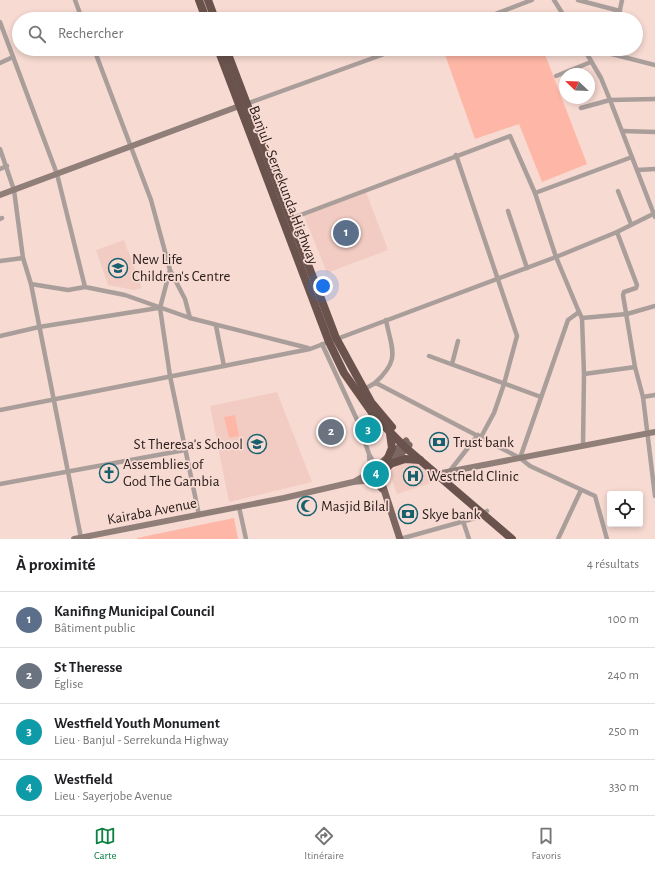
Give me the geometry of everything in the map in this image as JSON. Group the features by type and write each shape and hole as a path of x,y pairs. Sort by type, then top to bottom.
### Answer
{"highway":[{"path":"199,0 203,12"},
{"path":"208,0 212,12"},
{"name":"Banjul - Serrekunda Highway","path":"221,56 290,219 329,341 382,417 406,445"},
{"name":"Banjul - Serrekunda Highway","path":"228,56 243,105 329,341 344,373 362,400 390,433 406,445"},
{"path":"390,433 392,448 388,462 405,459 420,460"},
{"path":"406,445 420,460 485,513 520,539"},
{"path":"406,445 445,472 512,539"}],"main road":[{"name":"Kairaba Avenue","path":"377,478 388,462 406,445"},
{"name":"Kairaba Avenue","path":"374,470 388,462"},
{"path":"374,470 400,539"}],"street":[{"path":"75,0 79,12"},
{"path":"500,12 532,0"},
{"path":"554,0 559,0"},
{"path":"554,0 562,12"},
{"path":"578,0 620,11 622,0"},
{"path":"0,22 12,54"},
{"path":"97,56 151,200 170,270 185,299 190,318"},
{"path":"0,195 379,56"},
{"path":"0,410 310,349 556,257 617,232 654,214 601,78 588,56"},
{"path":"625,56 655,65"},
{"path":"0,63 13,57 57,174 85,287"},
{"path":"556,76 591,62"},
{"path":"581,108 610,100 655,99"},
{"path":"622,131 655,132"},
{"path":"290,219 456,155 510,136 535,193 556,257 582,318 584,374 582,445"},
{"path":"0,149 14,190 23,258 31,284 81,538"},
{"path":"445,472 479,436 494,413 504,384 517,336 456,155"},
{"path":"535,193 632,157"},
{"path":"0,169 7,166"},
{"path":"638,170 655,169"},
{"path":"618,191 631,224"},
{"path":"508,211 527,268"},
{"path":"617,232 637,285 636,288 623,293 636,367 643,397 655,496"},
{"path":"0,261 23,258"},
{"path":"170,270 160,308 170,376 199,515"},
{"path":"31,284 68,290 85,287 125,295 216,326 310,349"},
{"path":"582,318 627,314 655,306"},
{"path":"0,336 39,327 160,308"},
{"path":"520,458 568,320 579,312"},
{"path":"363,390 375,383 388,371 392,363 393,355 386,320"},
{"path":"216,326 224,366"},
{"path":"329,341 374,470"},
{"path":"452,364 458,341"},
{"path":"429,356 541,397"},
{"path":"584,374 636,367"},
{"path":"375,383 479,436 520,458 530,466 595,496 607,539"},
{"path":"643,397 655,395"},
{"path":"445,472 655,432"},
{"path":"0,484 68,470 185,450"},
{"name":"Kairaba Avenue","path":"353,482 374,470"},
{"name":"Kairaba Avenue","path":"74,539 93,537 377,478"},
{"path":"558,539 581,490"},
{"path":"238,507 246,539"},
{"path":"400,539 463,521 485,513"},
{"path":"463,521 469,539"}],"shaded area":[{"path":"445,56 546,56 559,91 559,104 564,104 587,164 542,182 519,124 475,139"},
{"path":"366,192 388,250 327,273 304,216"},
{"name":"New Life Children's Centre","path":"124,240 142,288 134,290 108,285 96,250"},
{"name":"St Theresa's School","path":"277,392 312,482 229,502 210,406"},
{"path":"235,415 239,436 229,438 224,417"},
{"name":"Westfield Clinic","path":"415,461 440,480 397,494 390,473 398,463"},
{"path":"234,518 238,539 137,539 137,538"}],"place":[{"name":"Kanifing Municipal Council","path":"346,233"},
{"name":"New Life Children's Centre","path":"118,268"},
{"name":"Westfield Youth Monument","path":"368,430"},
{"name":"St Theresse","path":"331,432"},
{"name":"Trust bank","path":"439,442"},
{"name":"St Theresa's School","path":"257,444"},
{"name":"Assemblies of God The Gambia","path":"109,473"},
{"name":"Westfield","path":"376,474"},
{"name":"Westfield Clinic","path":"413,476"},
{"name":"Masjid Bilal","path":"307,506"},
{"name":"Skye bank","path":"408,514"}]}
